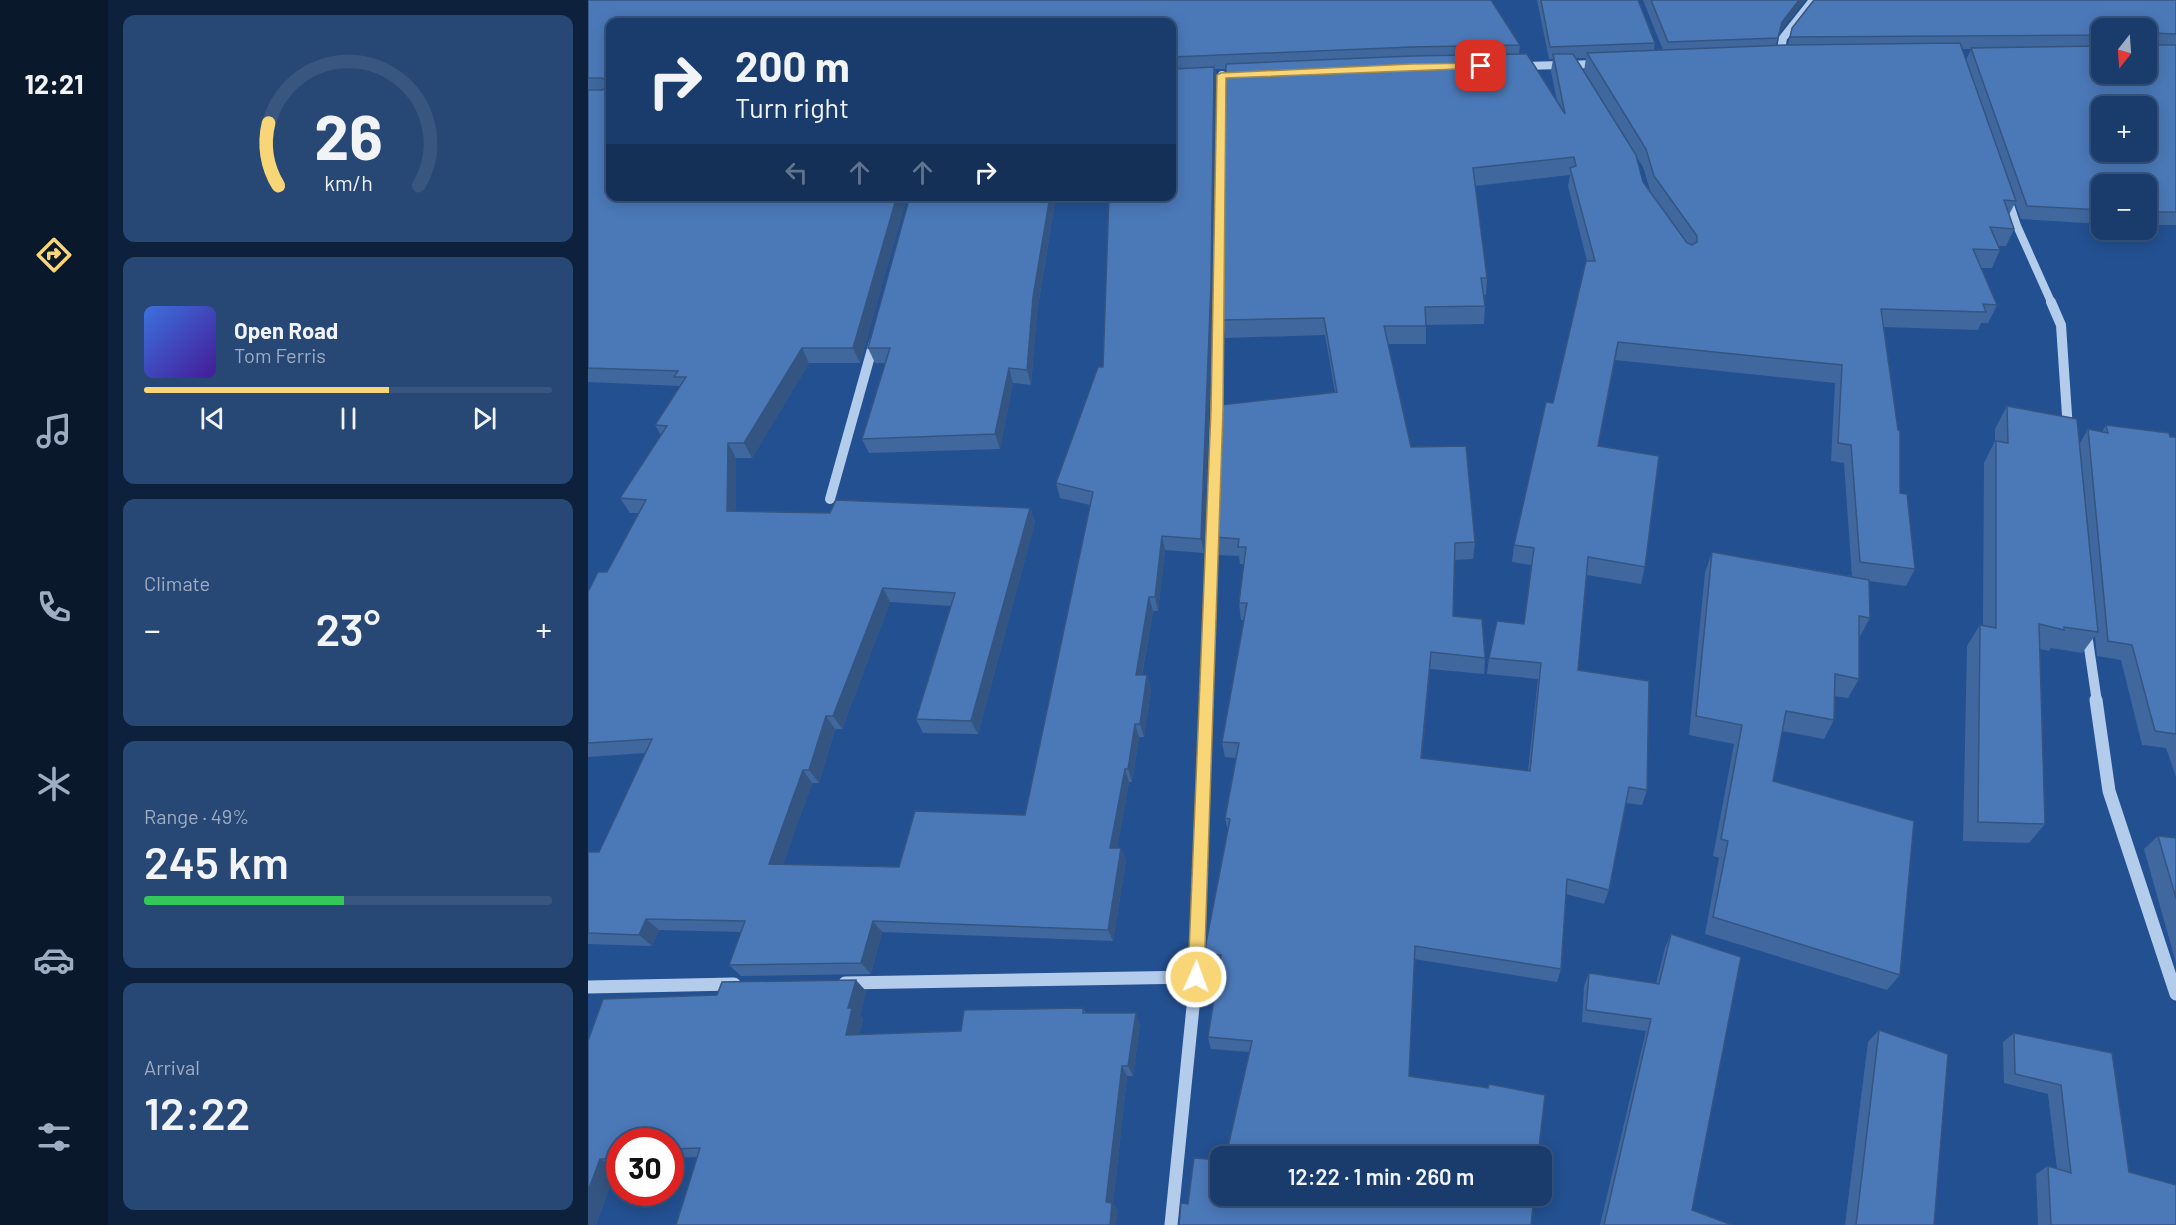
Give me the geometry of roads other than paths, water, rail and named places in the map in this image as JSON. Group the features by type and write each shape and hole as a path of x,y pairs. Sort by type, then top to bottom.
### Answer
{"street":[{"path":"1780,56 1783,39 1813,0"},
{"path":"1768,56 1792,56"},
{"path":"1516,66 1607,63"},
{"path":"1574,65 1580,75"},
{"path":"1172,1225 1196,977 1217,410 1216,76 1233,75"},
{"path":"2002,183 2017,226 2061,326 2069,439"},
{"path":"830,500 877,332"},
{"path":"2086,621 2109,791 2176,994"},
{"path":"826,983 1196,977"},
{"path":"588,987 743,984"}]}
